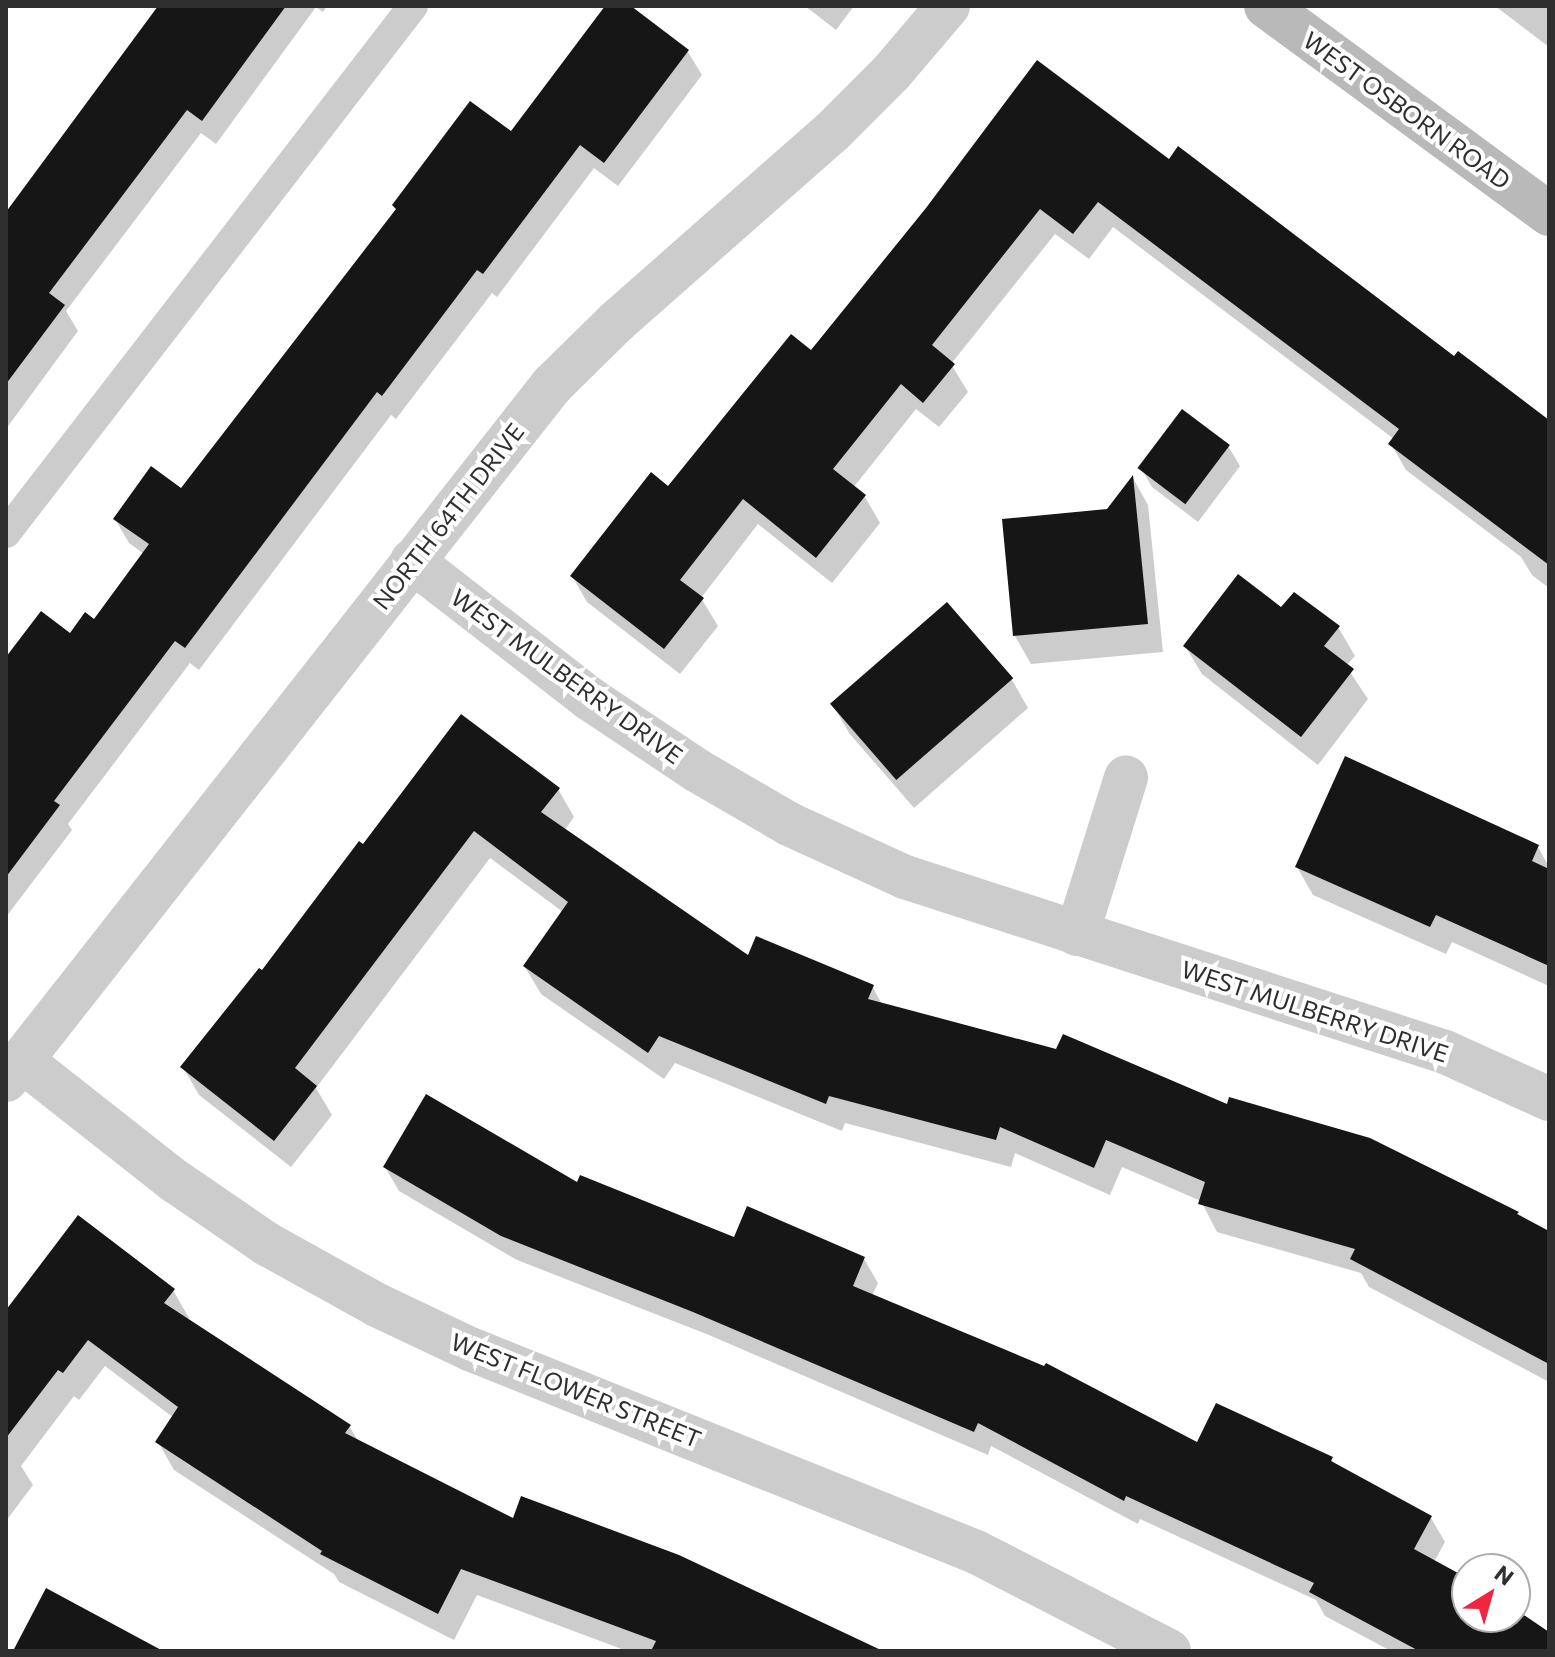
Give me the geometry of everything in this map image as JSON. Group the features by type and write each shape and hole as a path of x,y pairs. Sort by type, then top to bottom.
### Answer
{"street":[{"name":"NORTH 64TH DRIVE","path":"14,1070 552,385 615,323 832,132 891,73 948,6"},
{"name":"WEST OSBORN ROAD","path":"1266,6 1549,214"},
{"name":"WEST MULBERRY DRIVE","path":"412,561 590,699 698,771 789,824 905,877 1445,1052 1549,1099"},
{"path":"1077,934 1126,778"},
{"name":"WEST FLOWER STREET","path":"14,1070 267,1244 377,1305 470,1349 976,1552 1169,1651"}],"lane":[{"path":"6,533 413,6"}],"building":[{"path":"158,6 286,6 202,121 187,110 49,293 65,305 6,384 6,212"},
{"path":"605,6 631,6 689,50 604,163 580,145 483,274 477,270 382,396 377,392 185,648 175,641 54,801 60,805 6,877 6,657 41,611 70,633 85,612 94,619 149,544 113,519 151,466 181,488 396,209 392,205 470,101 511,131"},
{"path":"1037,60 1169,159 1178,146 1454,356 1458,351 1549,420 1549,565 1388,444 1399,429 1098,202 1073,234 1040,209 932,345 955,364 923,403 901,384 833,469 866,495 816,558 743,499 680,580 704,598 664,649 570,576 651,472 668,486 791,334 811,350 926,208"},
{"path":"1182,409 1230,445 1185,504 1137,468"},
{"path":"1133,475 1148,624 1013,636 1002,519 1107,509"},
{"path":"1238,574 1281,607 1294,592 1340,626 1324,646 1354,669 1301,737 1183,646"},
{"path":"947,602 1013,678 896,780 830,704"},
{"path":"461,714 560,788 541,812 748,955 756,936 874,985 868,999 1056,1049 1063,1034 1227,1104 1229,1097 1370,1138 1519,1212 1517,1214 1549,1231 1549,1364 1350,1259 1355,1249 1198,1204 1205,1182 1106,1140 1094,1168 1000,1127 996,1140 829,1096 826,1104 659,1036 648,1053 523,966 568,902 474,831 295,1068 317,1086 274,1141 180,1067 259,968 262,970 359,841 363,844"},
{"path":"1345,756 1539,845 1532,861 1549,869 1549,966 1436,915 1430,927 1295,867"},
{"path":"426,1094 577,1182 580,1175 734,1237 747,1206 865,1257 853,1286 1044,1366 1046,1363 1197,1442 1216,1403 1333,1457 1331,1461 1432,1516 1414,1549 1451,1569 1451,1633 1531,1633 1531,1620 1549,1632 1549,1651 1419,1651 1309,1592 1314,1583 1126,1496 1124,1501 978,1423 974,1432 693,1312 501,1236 383,1167"},
{"path":"78,1215 175,1289 164,1303 351,1425 345,1433 513,1518 521,1496 679,1555 883,1651 651,1651 656,1641 461,1569 438,1614 320,1554 322,1551 155,1442 178,1407 88,1340 63,1373 58,1370 6,1438 6,1310"},
{"path":"46,1588 163,1651 13,1651"}]}
